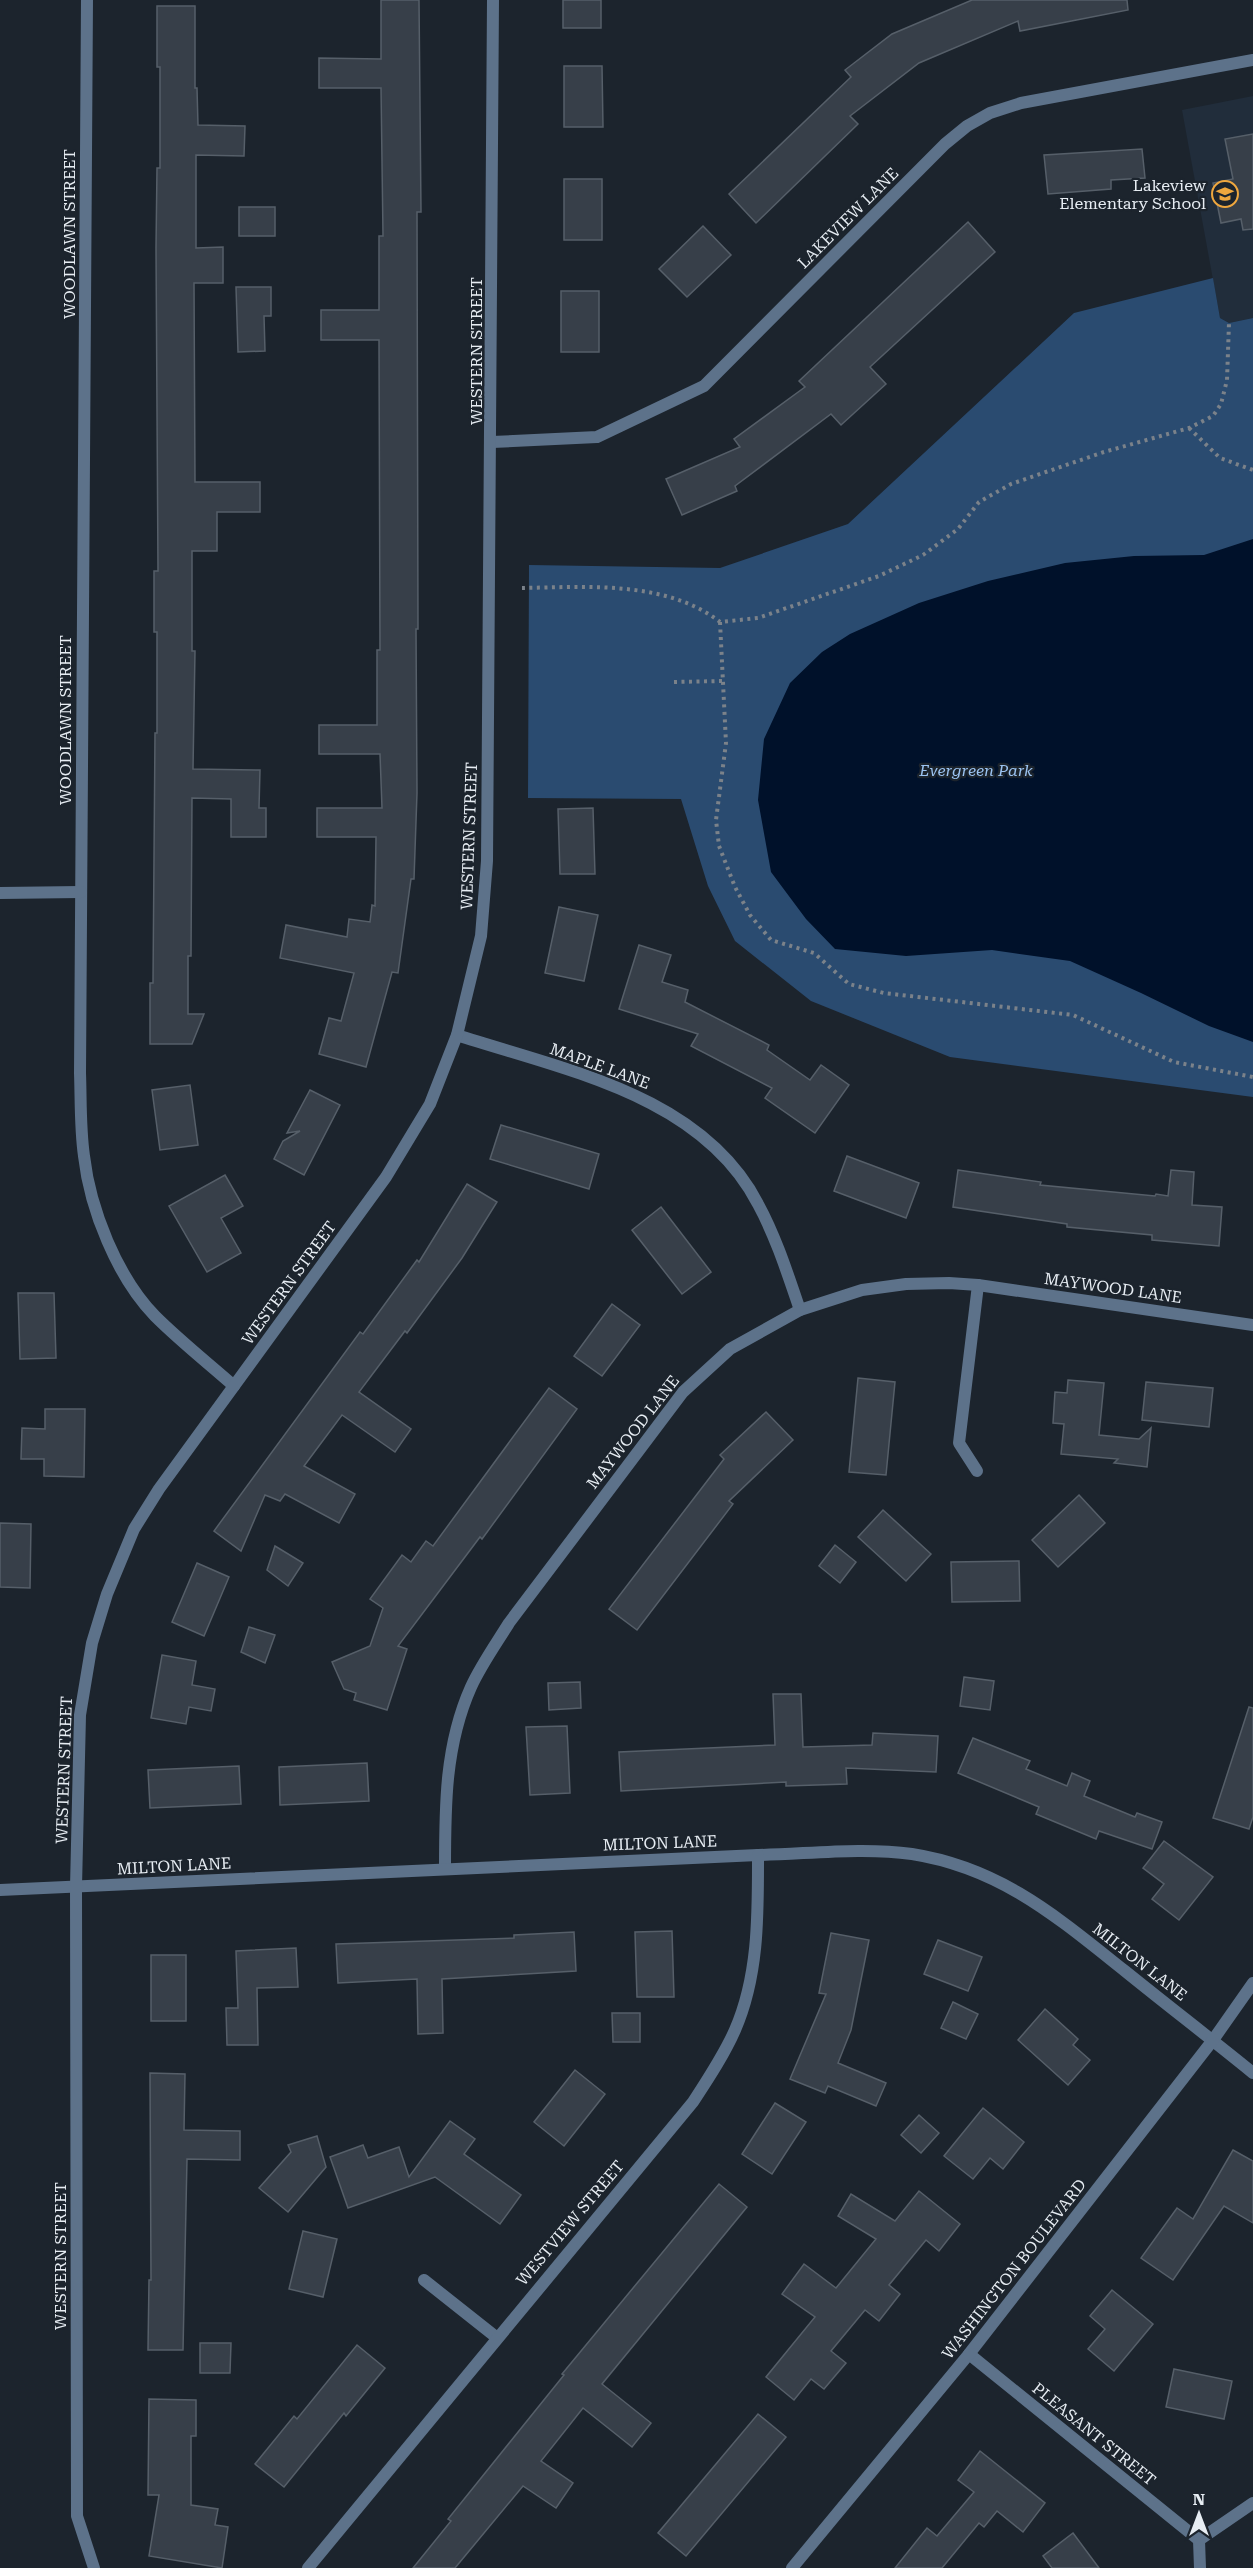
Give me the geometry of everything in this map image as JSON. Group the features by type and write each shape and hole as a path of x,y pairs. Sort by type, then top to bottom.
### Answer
{"street":[{"name":"WOODLAWN STREET","path":"87,0 81,892 83,1155 96,1209 122,1270 138,1295 155,1316 234,1386"},
{"name":"WESTERN STREET","path":"94,2568 76,2516 76,1887 80,1715 92,1643 107,1594 134,1529 159,1489 386,1177 430,1104 457,1035 481,936 485,903 492,442 493,0"},
{"name":"LAKEVIEW LANE","path":"492,442 597,436 704,386 945,144 967,126 990,113 1043,97 1253,60"},
{"path":"0,893 81,892"},
{"name":"MAPLE LANE","path":"457,1035 634,1094 694,1129 721,1153 743,1180 758,1204 800,1310"},
{"name":"MAYWOOD LANE","path":"445,1868 445,1804 451,1755 460,1718 471,1687 516,1614 683,1392 730,1348 800,1310 837,1296 886,1286 949,1283 1253,1325"},
{"path":"977,1471 959,1443 978,1286"},
{"name":"MILTON LANE","path":"0,1890 758,1855 912,1854 974,1870 1002,1882 1050,1912 1253,2073"},
{"name":"WESTVIEW STREET","path":"308,2568 496,2337 693,2102 714,2071 735,2029 748,1992 757,1923 758,1855"},
{"name":"WASHINGTON BOULEVARD","path":"792,2568 969,2354 1213,2040 1253,1983"},
{"path":"424,2280 496,2337"},
{"name":"PLEASANT STREET","path":"969,2354 1199,2540"},
{"path":"1200,2568 1199,2540 1253,2503"}],"path":[{"path":"522,588 623,587 705,610 720,622 758,618 879,576 923,555 958,529 979,502 1011,484 1085,458 1189,428 1213,416 1221,404 1227,380 1230,358 1229,323"},
{"path":"1189,428 1220,458 1253,470"},
{"path":"720,622 726,743 716,820 719,846 735,887 750,915 771,940 814,953 849,984 884,993 1074,1015 1174,1062 1253,1077"},
{"path":"674,682 722,681"}],"shaded area":[{"name":"Lakeview Elementary School","path":"1253,96 1253,318 1229,323 1220,318 1182,110"},
{"path":"1253,539 1253,1042 1209,1026 1070,961 992,950 906,956 835,949 806,919 771,872 758,800 764,739 790,683 822,652 850,634 919,603 988,581 1065,563 1134,556 1204,555"}],"green space":[{"name":"Evergreen Park","path":"1213,278 1220,318 1229,323 1253,318 1253,1097 950,1057 811,1001 735,941 708,886 681,799 528,798 529,565 720,568 848,524 1074,313"}],"building":[{"path":"381,0 419,0 421,212 417,212 417,793 414,879 411,879 398,973 392,972 366,1067 319,1054 329,1018 341,1021 354,973 280,958 286,925 347,937 349,919 370,922 372,905 375,906 376,837 317,837 317,808 382,808 380,754 319,754 319,725 377,725 377,650 380,650 379,340 321,340 321,310 379,310 379,236 383,236 381,88 319,88 319,58 381,59"},
{"path":"563,0 601,0 601,28 563,28"},
{"path":"972,0 1127,0 1128,10 1020,31 1018,21 919,63 850,116 858,124 756,223 729,194 851,77 845,70 892,34"},
{"path":"157,6 195,6 195,88 197,88 198,125 245,126 244,156 196,155 196,248 223,247 223,283 194,283 195,482 260,482 260,512 217,512 217,551 192,551 192,651 195,651 193,769 260,770 259,808 266,808 266,837 231,837 231,799 192,798 191,956 188,956 188,1014 204,1014 192,1044 150,1044 150,983 153,983 155,733 157,733 157,632 154,632 154,571 158,571 156,248 157,168 160,168 160,67 157,67"},
{"path":"564,66 602,66 603,127 564,127"},
{"name":"Lakeview Elementary School","path":"1253,134 1253,229 1243,230 1241,219 1221,223 1213,183 1233,179 1225,139"},
{"path":"1142,149 1145,178 1111,180 1111,189 1048,194 1044,155"},
{"path":"564,179 602,179 602,240 564,240"},
{"path":"239,207 275,207 275,236 239,236"},
{"path":"968,222 995,252 870,367 886,384 841,425 831,414 735,486 737,491 682,515 666,479 740,447 734,439 805,387 799,381"},
{"path":"703,226 731,255 687,297 659,269"},
{"path":"236,287 271,287 271,316 264,316 265,351 238,352"},
{"path":"561,291 599,291 599,352 561,352"},
{"path":"593,808 595,874 560,874 558,809"},
{"path":"559,907 598,915 584,981 545,973"},
{"path":"639,945 671,955 662,982 688,990 685,1002 769,1045 767,1050 810,1080 821,1065 849,1085 815,1133 765,1098 772,1088 691,1046 698,1034 619,1009"},
{"path":"190,1085 198,1145 160,1150 152,1090"},
{"path":"310,1090 340,1105 304,1175 274,1159 283,1141 300,1131 287,1133"},
{"path":"501,1125 599,1154 589,1189 490,1159"},
{"path":"847,1156 919,1183 906,1218 834,1191"},
{"path":"958,1170 1041,1182 1040,1185 1155,1196 1156,1194 1168,1196 1171,1170 1194,1172 1192,1205 1222,1207 1219,1246 1152,1240 1152,1235 1067,1227 1067,1224 953,1207"},
{"path":"225,1175 243,1206 221,1218 241,1253 207,1272 169,1206"},
{"path":"467,1184 497,1202 462,1258 407,1333 405,1331 359,1392 411,1429 395,1452 342,1415 304,1466 355,1494 339,1523 285,1494 280,1501 265,1495 241,1551 214,1531 360,1332 363,1334 417,1260 419,1262"},
{"path":"661,1207 711,1272 682,1294 632,1230"},
{"path":"18,1293 54,1293 56,1358 20,1359"},
{"path":"612,1304 640,1325 602,1376 574,1356"},
{"path":"858,1378 895,1382 886,1475 849,1472"},
{"path":"1068,1380 1104,1383 1099,1435 1139,1439 1151,1428 1147,1467 1114,1463 1118,1459 1061,1454 1064,1424 1053,1423 1055,1392 1067,1393"},
{"path":"1146,1382 1213,1388 1209,1427 1142,1420"},
{"path":"549,1388 577,1409 482,1539 480,1537 398,1646 407,1649 387,1710 354,1700 356,1693 344,1689 332,1662 370,1646 383,1608 370,1599 402,1555 411,1562 426,1541 433,1546"},
{"path":"45,1409 85,1409 84,1477 44,1476 44,1459 21,1459 22,1428 45,1429"},
{"path":"766,1412 793,1440 729,1501 733,1504 637,1630 609,1609 724,1459 720,1455"},
{"path":"1079,1495 1105,1523 1058,1567 1032,1540"},
{"path":"883,1510 931,1554 906,1581 858,1537"},
{"path":"0,1523 31,1524 30,1588 0,1587"},
{"path":"835,1545 856,1562 840,1583 819,1566"},
{"path":"275,1546 303,1563 288,1586 267,1570"},
{"path":"1019,1561 1020,1601 952,1602 951,1562"},
{"path":"197,1563 229,1577 204,1636 172,1622"},
{"path":"249,1627 275,1635 265,1663 241,1652"},
{"path":"162,1655 196,1661 192,1685 215,1689 211,1711 189,1707 186,1724 151,1718"},
{"path":"964,1677 994,1681 990,1710 960,1706"},
{"path":"580,1682 581,1708 549,1710 548,1683"},
{"path":"773,1694 801,1694 803,1747 872,1745 873,1733 938,1736 936,1772 846,1768 847,1784 786,1786 786,1782 621,1791 619,1752 775,1745"},
{"path":"1249,1707 1253,1708 1253,1817 1249,1829 1213,1818"},
{"path":"567,1726 570,1793 530,1795 526,1727"},
{"path":"973,1738 1030,1761 1026,1769 1067,1786 1072,1773 1090,1781 1084,1796 1135,1817 1137,1813 1162,1822 1152,1849 1099,1831 1096,1839 1036,1814 1039,1807 958,1773"},
{"path":"367,1763 369,1801 280,1805 279,1767"},
{"path":"239,1766 241,1804 150,1808 148,1770"},
{"path":"1164,1841 1213,1877 1179,1920 1152,1899 1164,1884 1143,1868"},
{"path":"672,1931 674,1997 637,1997 635,1932"},
{"path":"574,1932 576,1971 442,1979 443,2033 418,2034 417,1979 338,1983 336,1944 514,1938 514,1935"},
{"path":"831,1933 869,1940 851,2030 838,2063 886,2083 876,2106 828,2086 825,2093 790,2079 826,1994 819,1993"},
{"path":"938,1940 982,1957 968,1991 924,1974"},
{"path":"296,1948 298,1987 257,1988 258,2045 227,2045 226,2008 238,2008 236,1951"},
{"path":"151,1955 186,1955 186,2021 151,2021"},
{"path":"953,2002 978,2014 966,2039 941,2028"},
{"path":"1045,2009 1078,2039 1073,2045 1090,2060 1068,2085 1018,2040"},
{"path":"612,2013 640,2013 640,2042 613,2042"},
{"path":"575,2070 605,2094 564,2146 534,2122"},
{"path":"150,2073 185,2074 184,2130 240,2131 240,2160 187,2159 183,2350 148,2350 149,2280 151,2280"},
{"path":"775,2103 806,2122 772,2174 742,2154"},
{"path":"983,2108 1024,2142 1003,2169 990,2158 973,2179 944,2156"},
{"path":"919,2115 939,2133 921,2153 901,2135"},
{"path":"450,2121 475,2139 464,2154 521,2195 500,2224 435,2177 348,2208 330,2157 363,2145 368,2158 399,2147 409,2177"},
{"path":"317,2136 326,2167 288,2212 259,2188 291,2152 288,2145"},
{"path":"1233,2150 1253,2161 1253,2223 1224,2206 1173,2280 1141,2258 1177,2208 1193,2219"},
{"path":"719,2184 747,2207 602,2384 651,2423 632,2447 583,2408 541,2461 573,2483 556,2508 523,2486 455,2568 413,2568 451,2521 448,2519 564,2375 562,2374"},
{"path":"919,2191 960,2224 939,2251 926,2240 889,2285 900,2294 879,2321 865,2310 831,2351 846,2363 824,2389 811,2379 794,2400 766,2377 815,2317 782,2294 804,2264 836,2288 876,2239 838,2216 851,2194 895,2221"},
{"path":"303,2231 337,2239 323,2297 289,2289"},
{"path":"1112,2290 1153,2324 1114,2371 1088,2349 1105,2329 1090,2316"},
{"path":"200,2343 231,2343 230,2373 200,2373"},
{"path":"357,2345 385,2368 346,2416 344,2413 284,2487 255,2464 294,2416 297,2419"},
{"path":"1174,2369 1232,2381 1224,2419 1166,2407"},
{"path":"149,2399 196,2400 196,2436 191,2436 191,2505 218,2509 215,2525 228,2527 222,2568 149,2556 159,2495 148,2495"},
{"path":"758,2414 786,2437 686,2556 658,2533"},
{"path":"980,2451 1045,2503 1023,2532 997,2511 984,2527 979,2523 942,2568 895,2568 927,2528 937,2536 974,2492 958,2480"},
{"path":"1073,2533 1099,2568 1052,2568 1043,2556"}],"place":[{"name":"Lakeview Elementary School","path":"1225,194"}]}
